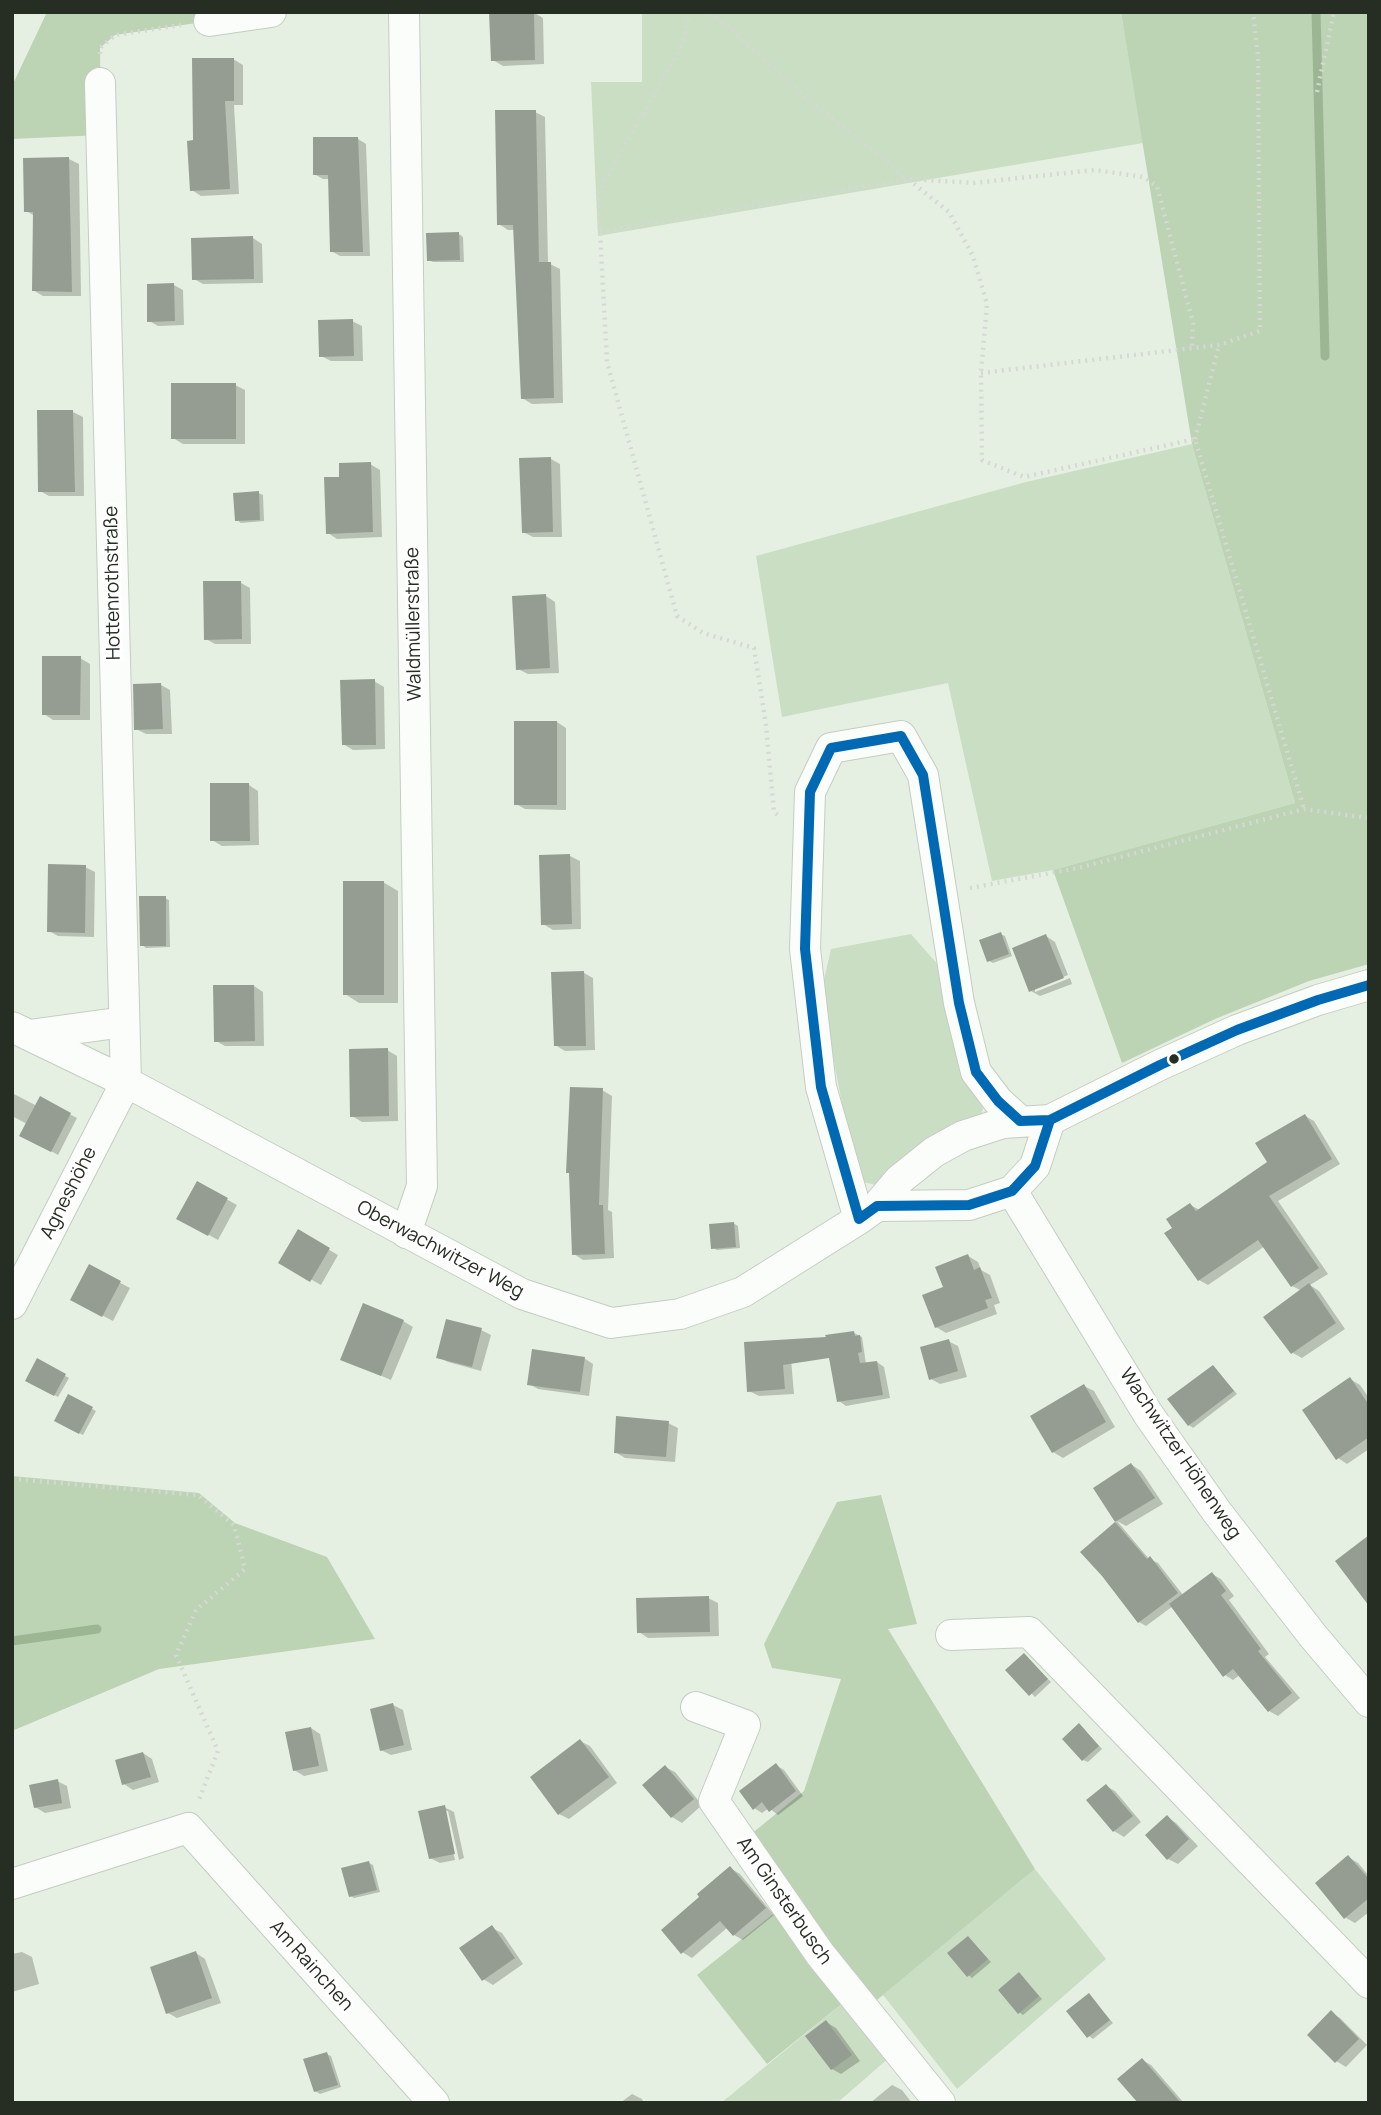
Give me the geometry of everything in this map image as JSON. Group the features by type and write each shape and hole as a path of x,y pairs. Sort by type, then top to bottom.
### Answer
{"street":[{"path":"209,21 271,12"},
{"name":"Waldmüllerstraße","path":"404,12 422,1186 406,1233"},
{"name":"Hottenrothstraße","path":"100,83 126,1082"},
{"path":"1020,1121 998,1101 976,1072 960,1003 940,892 923,775 901,736 831,748 810,792 806,949 821,1087 868,1213 969,1205 1012,1191 1035,1166 1051,1121 1160,1065 1237,1030 1318,1000 1369,985"},
{"path":"21,1031 124,1021"},
{"name":"Oberwachwitzer Weg","path":"21,1031 126,1082 522,1294 611,1323 680,1314 743,1292 868,1213 900,1180 934,1152 963,1136 1003,1123 1051,1121"},
{"name":"Agneshöhe","path":"12,1304 126,1082"},
{"name":"Wachwitzer Höhenweg","path":"1012,1191 1148,1414 1216,1512 1369,1703"},
{"path":"951,1635 1029,1632 1369,1983"},
{"name":"Am Ginsterbusch","path":"696,1707 745,1725 714,1801 820,1954 940,2103"},
{"path":"12,1884 188,1828"},
{"name":"Am Rainchen","path":"188,1828 433,2103"}],"path":[{"path":"690,12 683,44 598,193 607,362 677,616 703,633 754,648 766,725 774,812 809,839"},
{"path":"711,12 808,99 949,212 973,256 987,304 981,373 982,460 1024,477 1195,439"},
{"path":"981,373 1219,345 1260,331 1258,56 1253,12"},
{"path":"1317,92 1334,12"},
{"path":"100,48 115,35 209,21"},
{"path":"600,232 908,179 974,183 1094,170 1144,177 1157,186 1193,323 1192,348"},
{"path":"1219,345 1195,439 1304,809"},
{"path":"940,892 998,885 1078,868 1304,809 1369,818"},
{"path":"12,1479 198,1495 234,1525 246,1569 196,1610 176,1655 218,1751 188,1828"}],"green space":[{"path":"47,12 271,12 115,35 100,48 101,135 12,139 12,86"},
{"path":"642,12 1121,12 1143,143 598,236 591,82 642,82"},
{"path":"1121,12 1369,12 1369,964 1309,981 1215,1019 1122,1063 1053,870 1295,803 1192,444"},
{"path":"1192,444 1295,803 1053,870 992,881 948,683 782,717 756,556 1026,482"},
{"path":"911,934 940,967 965,1081 983,1108 981,1117 876,1185 863,1182 850,1146 821,993 831,949"},
{"path":"12,1476 199,1493 235,1523 327,1557 375,1639 159,1669 12,1731"},
{"path":"881,1495 917,1624 888,1629 1035,1869 871,2005 750,1835 804,1791 841,1679 772,1668 764,1644 837,1502"},
{"path":"1035,1869 1106,1959 957,2089 883,1995"},
{"path":"777,1911 844,2002 767,2064 697,1975"},
{"path":"844,2002 889,2058 837,2103 721,2103"}],"building":[{"path":"489,12 534,12 535,60 491,61"},
{"path":"192,58 234,58 234,101 225,101 230,189 190,191 187,141 193,140"},
{"path":"495,110 536,110 539,262 551,262 554,398 521,399 513,225 497,225"},
{"path":"313,137 358,137 363,252 330,252 328,175 313,175"},
{"path":"69,157 72,292 32,291 33,212 24,212 23,158"},
{"path":"459,232 460,260 427,261 426,233"},
{"path":"253,236 254,279 192,280 191,238"},
{"path":"174,283 175,321 147,322 147,284"},
{"path":"353,319 354,356 319,357 318,320"},
{"path":"171,383 236,383 236,439 171,439"},
{"path":"37,410 73,410 75,492 38,492"},
{"path":"551,457 553,532 522,533 519,458"},
{"path":"371,462 373,532 326,534 324,477 339,477 339,463"},
{"path":"259,491 260,520 235,521 233,493"},
{"path":"203,581 241,581 242,639 204,640"},
{"path":"546,594 550,668 516,670 512,596"},
{"path":"42,656 81,656 80,715 42,715"},
{"path":"375,679 376,745 342,745 340,680"},
{"path":"161,683 163,729 134,730 133,684"},
{"path":"514,721 557,721 557,805 514,805"},
{"path":"210,783 249,783 250,841 210,841"},
{"path":"570,854 572,924 541,925 539,855"},
{"path":"48,864 86,865 85,933 47,932"},
{"path":"343,881 384,881 384,995 343,995"},
{"path":"139,896 166,896 166,946 140,946"},
{"path":"1001,932 1009,954 987,962 979,940"},
{"path":"1046,934 1064,978 1029,992 1012,948"},
{"path":"584,971 586,1046 554,1046 551,972"},
{"path":"213,985 254,985 255,1041 214,1042"},
{"path":"388,1048 389,1116 350,1117 349,1049"},
{"path":"570,1087 603,1088 599,1205 603,1205 605,1254 572,1255 569,1173 566,1173"},
{"path":"40,1096 71,1113 51,1152 19,1136"},
{"path":"1305,1114 1332,1159 1269,1196 1319,1268 1291,1287 1258,1240 1198,1281 1164,1233 1172,1228 1166,1219 1190,1203 1196,1211 1267,1162 1255,1143"},
{"path":"197,1181 228,1198 208,1236 176,1219"},
{"path":"734,1222 736,1247 711,1249 709,1224"},
{"path":"298,1229 330,1248 310,1282 278,1263"},
{"path":"968,1254 974,1270 980,1267 992,1298 985,1300 988,1308 935,1328 922,1295 943,1287 935,1267"},
{"path":"89,1264 121,1281 102,1317 70,1300"},
{"path":"1309,1283 1336,1323 1291,1354 1263,1317"},
{"path":"363,1303 404,1320 381,1376 340,1360"},
{"path":"446,1319 482,1328 472,1367 436,1358"},
{"path":"854,1331 855,1336 860,1335 860,1363 877,1361 883,1395 837,1402 829,1358 783,1365 785,1389 747,1392 744,1342 826,1337 825,1335"},
{"path":"949,1339 958,1371 929,1380 920,1347"},
{"path":"532,1349 585,1357 580,1392 527,1385"},
{"path":"37,1358 66,1374 54,1396 25,1381"},
{"path":"1213,1365 1234,1391 1188,1426 1167,1399"},
{"path":"1350,1377 1369,1405 1369,1437 1336,1460 1302,1410"},
{"path":"1084,1384 1106,1422 1052,1453 1030,1416"},
{"path":"68,1394 93,1407 79,1434 54,1421"},
{"path":"616,1416 669,1421 666,1457 614,1453"},
{"path":"1131,1463 1155,1498 1115,1522 1093,1488"},
{"path":"1115,1522 1147,1559 1150,1556 1178,1593 1138,1623 1080,1552"},
{"path":"1369,1535 1369,1606 1335,1561"},
{"path":"1212,1572 1226,1591 1221,1595 1261,1649 1258,1651 1292,1693 1268,1712 1233,1669 1223,1677 1169,1604"},
{"path":"709,1596 710,1632 637,1633 636,1598"},
{"path":"1024,1653 1048,1679 1029,1696 1005,1670"},
{"path":"393,1703 404,1745 380,1751 370,1709"},
{"path":"1079,1723 1099,1746 1082,1761 1062,1739"},
{"path":"311,1727 319,1766 293,1771 285,1732"},
{"path":"580,1739 609,1777 558,1815 530,1777"},
{"path":"143,1752 151,1777 122,1785 115,1760"},
{"path":"776,1763 796,1791 769,1812 762,1802 753,1810 739,1791"},
{"path":"665,1765 694,1799 671,1818 642,1785"},
{"path":"58,1779 62,1803 34,1808 29,1785"},
{"path":"1106,1784 1133,1816 1113,1832 1086,1800"},
{"path":"445,1805 455,1854 429,1859 418,1811"},
{"path":"1167,1815 1189,1839 1167,1860 1145,1835"},
{"path":"1348,1855 1369,1879 1369,1898 1344,1919 1315,1883"},
{"path":"369,1861 377,1890 349,1897 341,1868"},
{"path":"730,1866 766,1908 733,1936 720,1921 681,1954 661,1930"},
{"path":"492,1925 515,1958 482,1981 459,1948"},
{"path":"968,1936 988,1959 967,1977 947,1953"},
{"path":"196,1951 212,1998 166,2014 150,1967"},
{"path":"1019,1972 1039,1996 1018,2014 998,1990"},
{"path":"1089,1993 1110,2020 1087,2038 1066,2011"},
{"path":"1331,2010 1359,2039 1335,2063 1307,2035"},
{"path":"826,2020 852,2055 831,2070 805,2036"},
{"path":"327,2052 338,2085 314,2092 303,2059"},
{"path":"1142,2058 1181,2103 1138,2103 1117,2079"}],"waterway":[{"path":"1316,12 1325,356"},
{"path":"12,1641 97,1629"}],"transit line":[{"path":"901,736 923,775 959,1003 976,1072 998,1101 1020,1121 1050,1120 1035,1166 1012,1191 969,1205 877,1206 859,1219 821,1087 805,949 810,792 831,748 901,736"},
{"path":"1050,1120 1237,1030 1318,1000 1369,985"}]}
